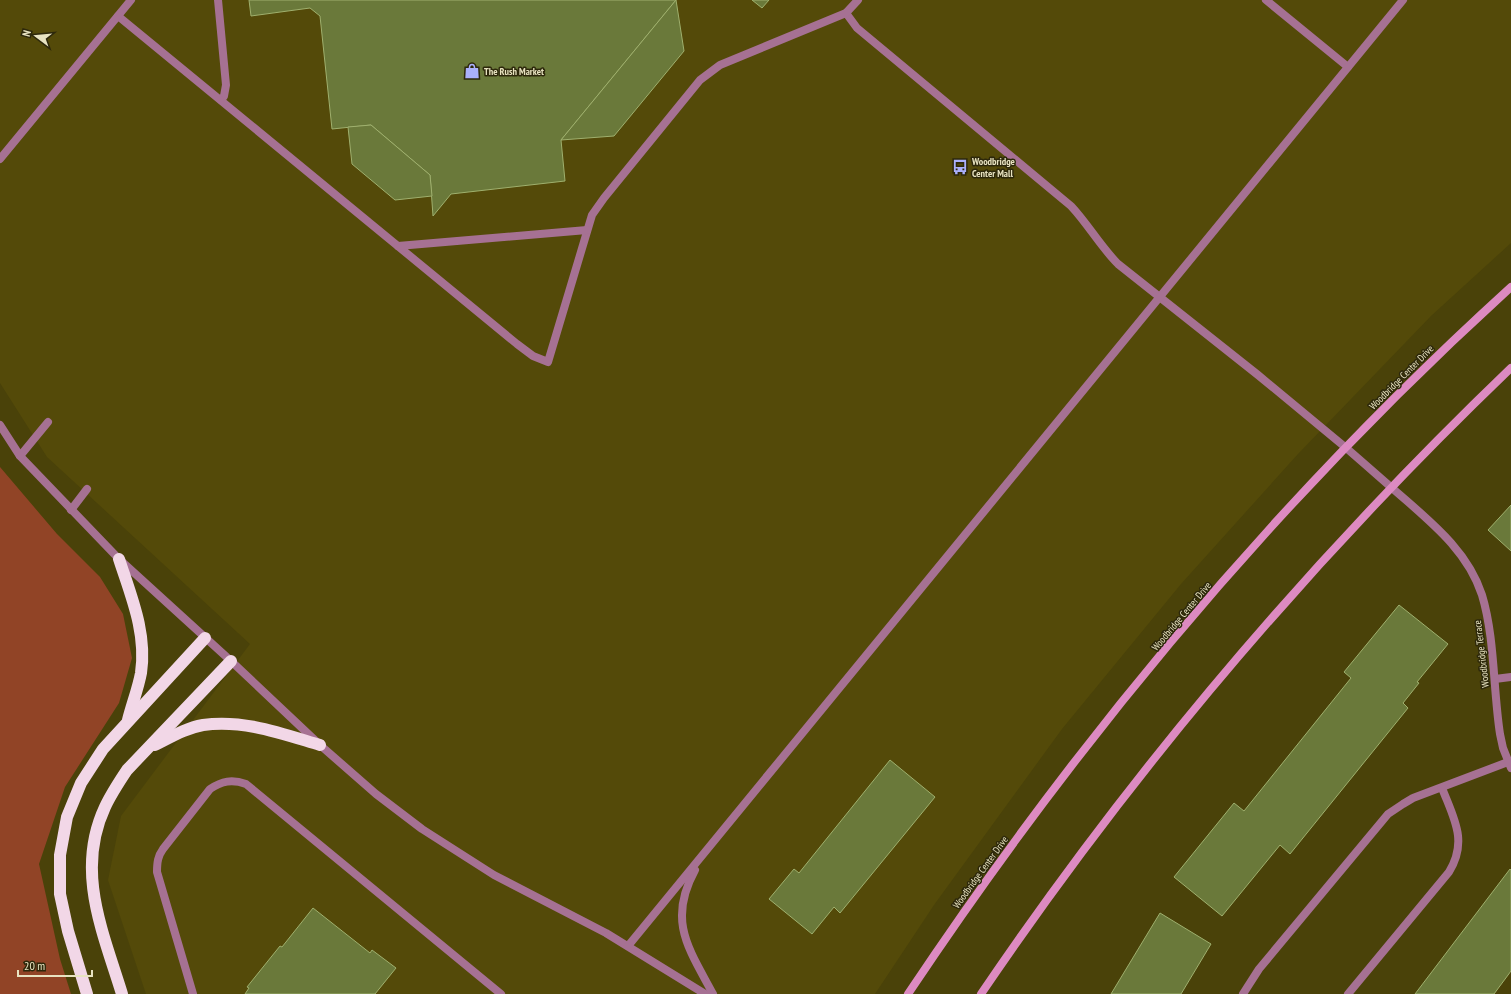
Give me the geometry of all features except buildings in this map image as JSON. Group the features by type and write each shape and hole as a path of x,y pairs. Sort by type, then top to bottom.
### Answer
{"highway":[{"path":"119,559 137,614 141,635 142,655 141,672 127,723"},
{"path":"87,994 68,931 60,894 60,855 62,836 69,811 81,783 103,749 206,638"},
{"path":"122,994 94,900 91,874 97,828 104,808 127,770 231,661"},
{"path":"146,750 171,736 186,730 202,726 221,724 256,728 320,745"}],"street":[{"path":"0,159 131,0"},
{"path":"218,0 226,85 224,96 221,100"},
{"path":"118,16 517,344 533,356 548,362 592,215 596,208 706,75 720,65 846,13 858,0"},
{"path":"1266,0 1348,68"},
{"path":"628,946 1403,0"},
{"name":"Woodbridge Terrace","path":"846,13 852,23 862,33 1062,198 1078,214 1109,255 1122,268 1258,375 1445,535 1471,570 1477,582 1486,610 1500,734 1509,765"},
{"path":"398,246 587,230"},
{"name":"Woodbridge Center Drive","path":"908,994 962,913 1013,844 1119,706 1202,605 1258,541 1345,448 1448,344 1511,288"},
{"path":"980,994 1067,872 1161,750 1216,683 1279,609 1391,488 1511,368"},
{"path":"20,456 48,422"},
{"path":"0,425 20,456 119,559 231,661 320,745 376,794 422,829 494,875 564,910 628,946 705,994"},
{"path":"71,510 87,489"},
{"path":"1494,679 1511,677"},
{"path":"1243,994 1259,969 1384,818 1403,804 1442,788 1509,765"},
{"path":"193,994 157,872 157,862 163,849 210,790 218,784 232,781 246,784 501,994"},
{"path":"1348,994 1449,872 1453,865 1459,847 1459,838 1453,816 1442,788"},
{"path":"707,849 691,877 686,890 682,917 687,945 713,994"}],"shaded area":[{"path":"0,0 1511,0 1511,243 1431,316 1298,454 1181,584 1062,729 934,905 875,994 146,994 108,880 121,816 250,644 47,457 0,383"},
{"path":"0,467 57,534 100,577 123,614 132,658 119,703 65,787 39,864 60,959 71,994 0,994"}],"place":[{"name":"The Rush Market","path":"472,71"},
{"name":"Woodbridge Center Mall","path":"960,167"}]}
